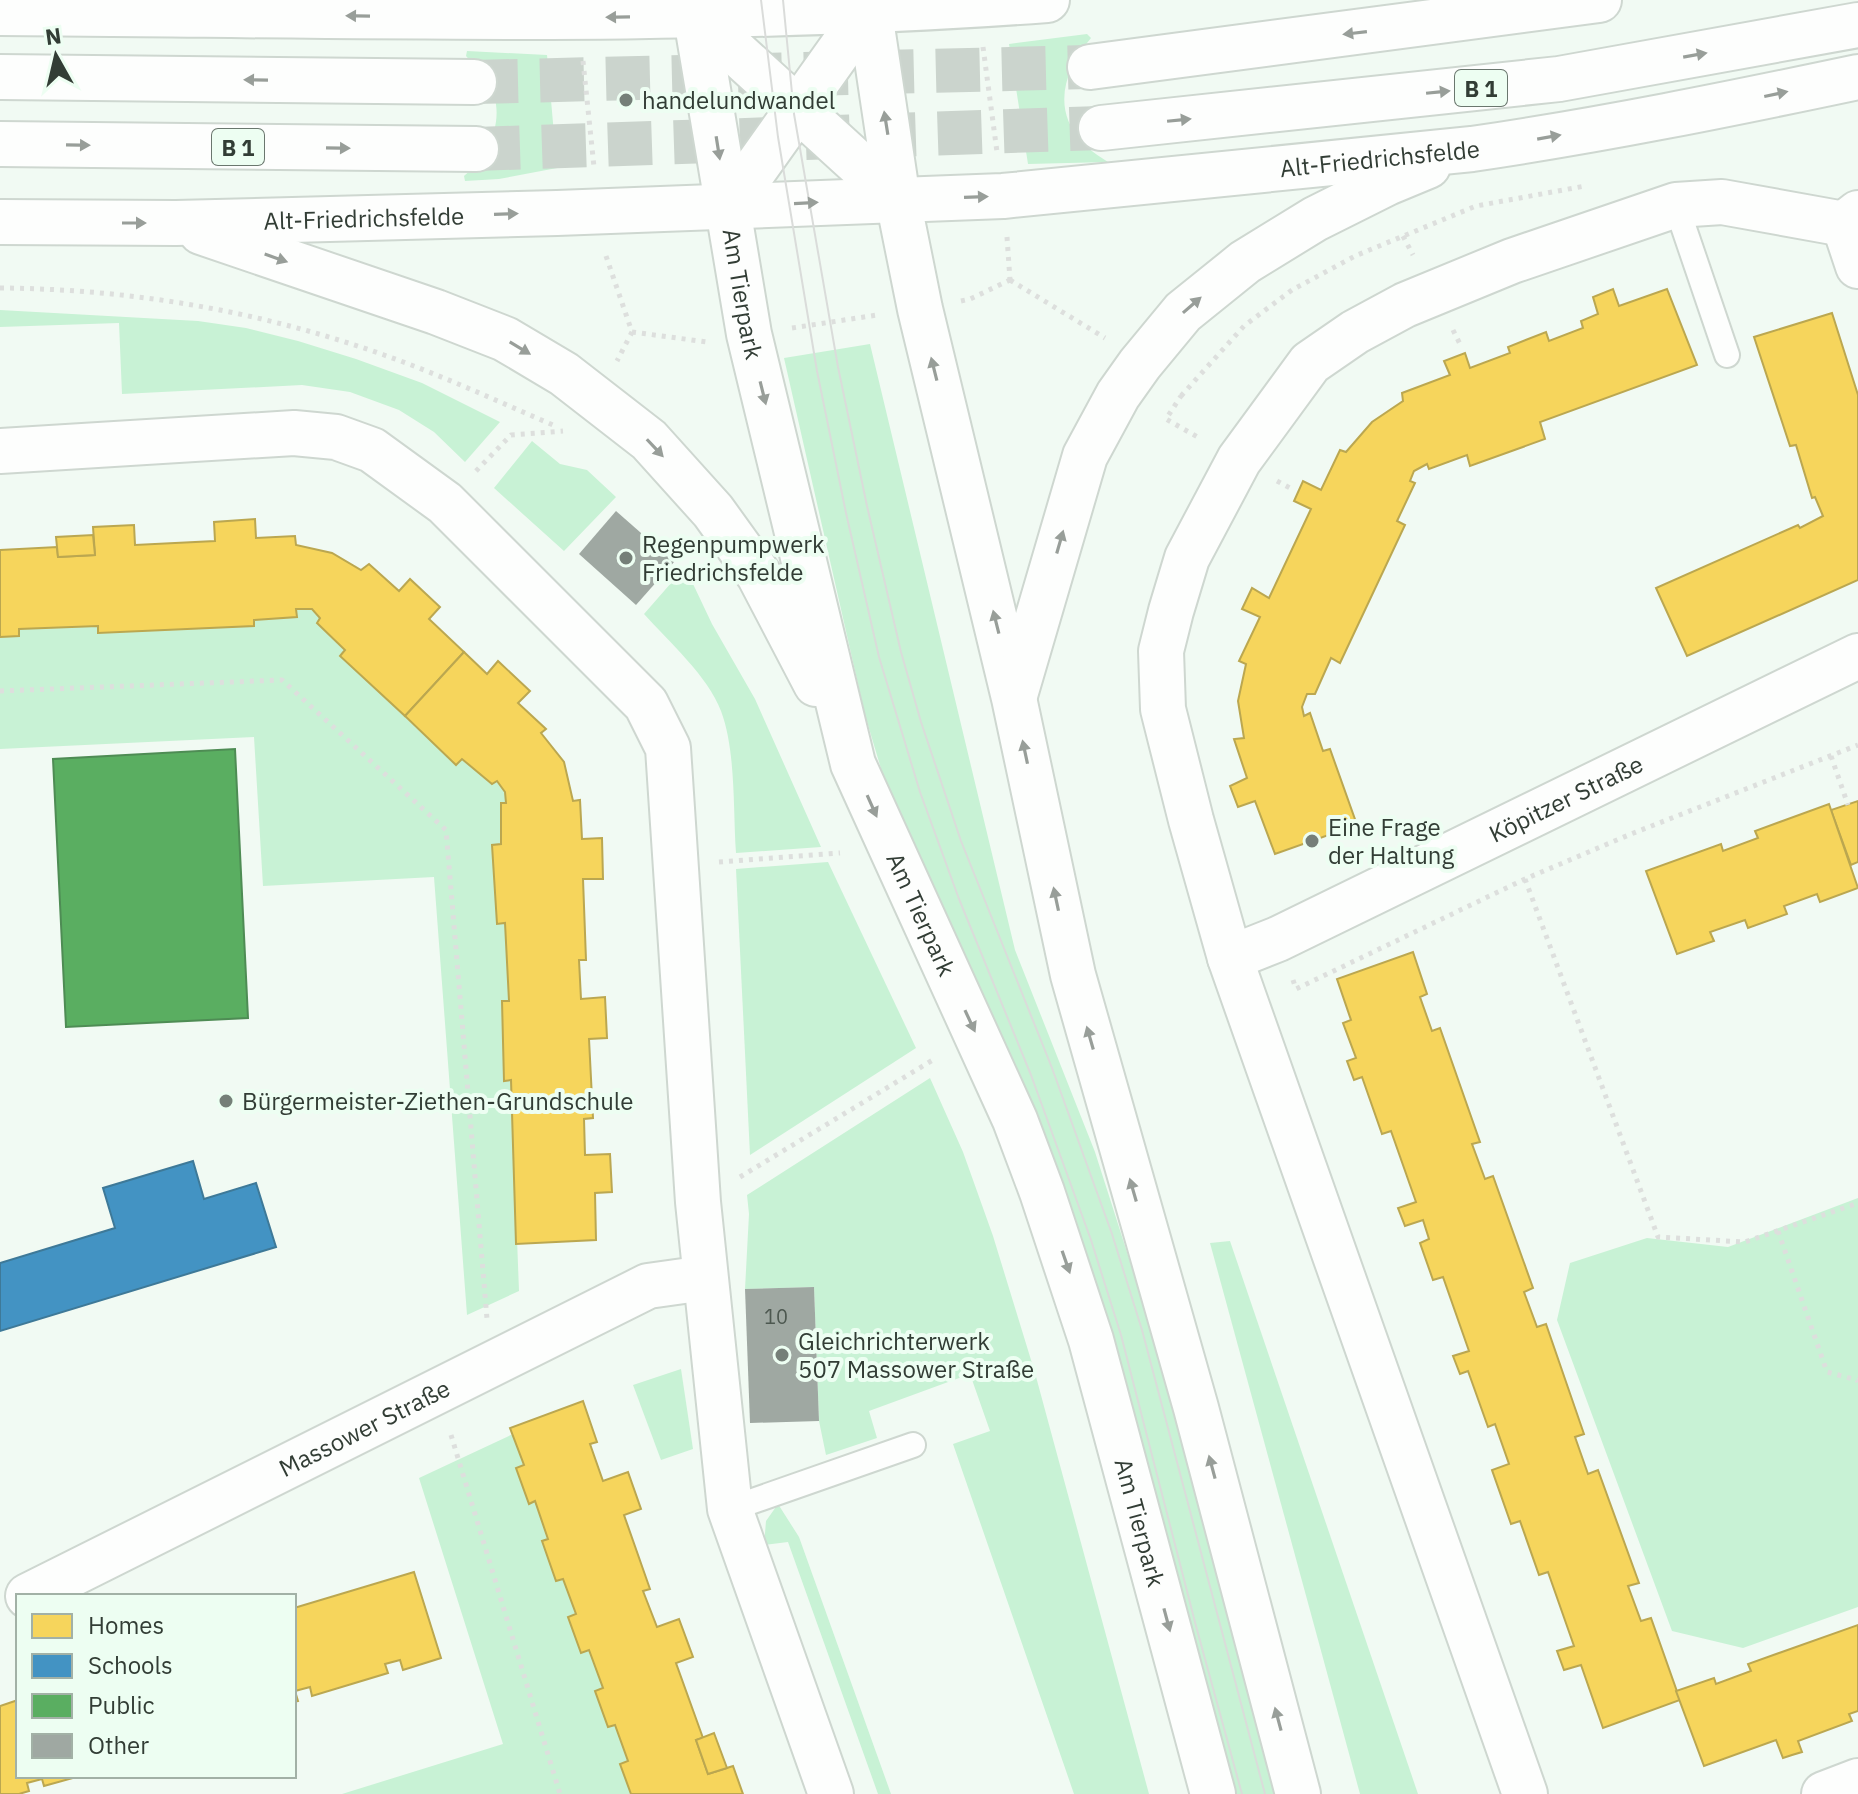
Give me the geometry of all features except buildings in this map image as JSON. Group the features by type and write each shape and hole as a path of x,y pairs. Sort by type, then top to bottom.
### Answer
{"main road":[{"path":"0,13 248,7 578,18 695,8 977,4 1047,0"},
{"path":"1090,67 1599,0"},
{"path":"728,207 868,5"},
{"path":"868,5 898,200 920,309 1014,698 1073,975 1196,1408 1298,1794"},
{"path":"695,8 798,109 898,200"},
{"name":"Am Tierpark","path":"695,8 749,334 853,764 1015,1120 1042,1192 1091,1340 1213,1794"},
{"name":"B 1","path":"1101,128 1559,79 1858,25"},
{"path":"0,77 474,82"},
{"name":"Alt-Friedrichsfelde","path":"0,222 176,223 1003,196 1472,149 1685,113 1858,77"},
{"name":"B 1","path":"0,144 476,149"},
{"path":"1014,698 1085,456 1118,395 1183,312 1245,262 1315,219 1387,183 1472,149"},
{"path":"1525,1794 1230,958 1163,709 1161,651 1187,558 1239,460 1310,363 1355,332 1405,305 1512,261 1676,205 1722,202 1851,218 1858,266"},
{"path":"176,223 396,298 505,339 564,374 649,440 713,511 759,575 809,668 853,764"},
{"path":"0,451 294,433 336,437 372,450 445,503 646,704 668,748 698,1202 730,1509 831,1794"},
{"name":"Köpitzer Straße","path":"1230,958 1278,939 1858,656"},
{"name":"Massower Straße","path":"32,1594 648,1286 705,1278"},
{"path":"1824,1794 1858,1781"}],"lane":[{"path":"1676,205 1727,355"},
{"path":"730,1509 913,1445"}],"path":[{"path":"977,4 1003,196 1010,280"},
{"path":"578,18 603,247 632,332 707,342 970,299 1010,280"},
{"path":"1239,460 1166,419 1181,396 1244,326 1292,290 1355,256 1476,206 1473,197"},
{"path":"1010,280 1119,346 1181,396"},
{"path":"0,288 64,289 164,300 272,321 383,354 566,431 511,435 445,503"},
{"path":"0,691 282,680 446,830 491,1364"},
{"path":"1296,989 1525,879 1858,745"},
{"path":"1831,756 1848,805"},
{"path":"675,866 840,853"},
{"path":"1525,879 1658,1237 1745,1242 1858,1203"},
{"path":"698,1202 936,1058"},
{"path":"1778,1231 1827,1372 1858,1382"},
{"path":"451,1435 560,1794"}],"green space":[{"path":"1087,34 1091,38 1074,63 1064,102 1072,129 1085,145 1108,162 1028,164 1009,44"},
{"path":"467,51 547,55 557,168 499,179 465,181 464,176 489,144 496,119 493,93 485,77 466,56"},
{"path":"0,310 198,321 246,328 356,359 422,383 500,422 465,462 434,432 399,410 350,392 302,385 122,394 119,323 0,327"},
{"path":"870,344 1015,950 1095,1152 1149,1321 1276,1794 1233,1794 888,792 865,715 784,358"},
{"path":"532,441 560,464 587,470 616,497 564,551 494,488"},
{"path":"685,567 712,624 755,699 821,847 736,853 732,762 721,711 698,672 644,614"},
{"path":"296,609 312,609 320,618 317,624 345,650 340,656 456,765 462,759 491,784 498,781 505,792 506,803 501,803 501,844 492,845 498,924 505,923 509,1001 502,1002 504,1080 511,1080 519,1291 467,1315 434,877 263,886 254,737 0,749 0,637 19,636 19,629 98,626 98,632 254,626 254,620 297,617"},
{"path":"828,862 916,1048 750,1155 736,869"},
{"path":"930,1078 963,1152 993,1236 1035,1373 1149,1794 1074,1794 953,1444 990,1431 970,1374 869,1411 877,1438 826,1455 819,1421 814,1287 745,1289 749,1214 747,1195"},
{"path":"1858,1198 1858,1607 1743,1648 1672,1631 1557,1320 1570,1263 1647,1238 1728,1247"},
{"path":"1230,1241 1418,1794 1360,1794 1210,1243"},
{"path":"681,1369 693,1449 661,1460 633,1385"},
{"path":"513,1434 524,1465 516,1468 529,1503 535,1501 548,1539 542,1542 556,1580 563,1579 576,1614 568,1617 582,1652 589,1650 603,1688 595,1691 615,1725 628,1761 621,1764 631,1794 342,1794 503,1744 419,1478"},
{"path":"778,1504 799,1537 891,1794 878,1794 788,1542 764,1545 766,1521"}],"tunnel":[{"path":"474,82 1090,67"},
{"path":"476,149 1101,128"}],"tram line":[{"path":"761,0 778,137 817,371 879,657 920,792 959,899 1031,1075 1091,1240 1121,1335 1242,1794"},
{"path":"783,0 794,114 838,367 901,652 961,841 1052,1068 1112,1234 1142,1330 1265,1794"}],"place":[{"name":"handelundwandel","path":"626,100"},
{"name":"Regenpumpwerk Friedrichsfelde","path":"626,558"},
{"name":"Eine Frage der Haltung","path":"1312,841"},
{"name":"Bürgermeister-Ziethen-Grundschule","path":"226,1101"},
{"name":"Gleichrichterwerk 507 Massower Straße","path":"782,1355"}]}
